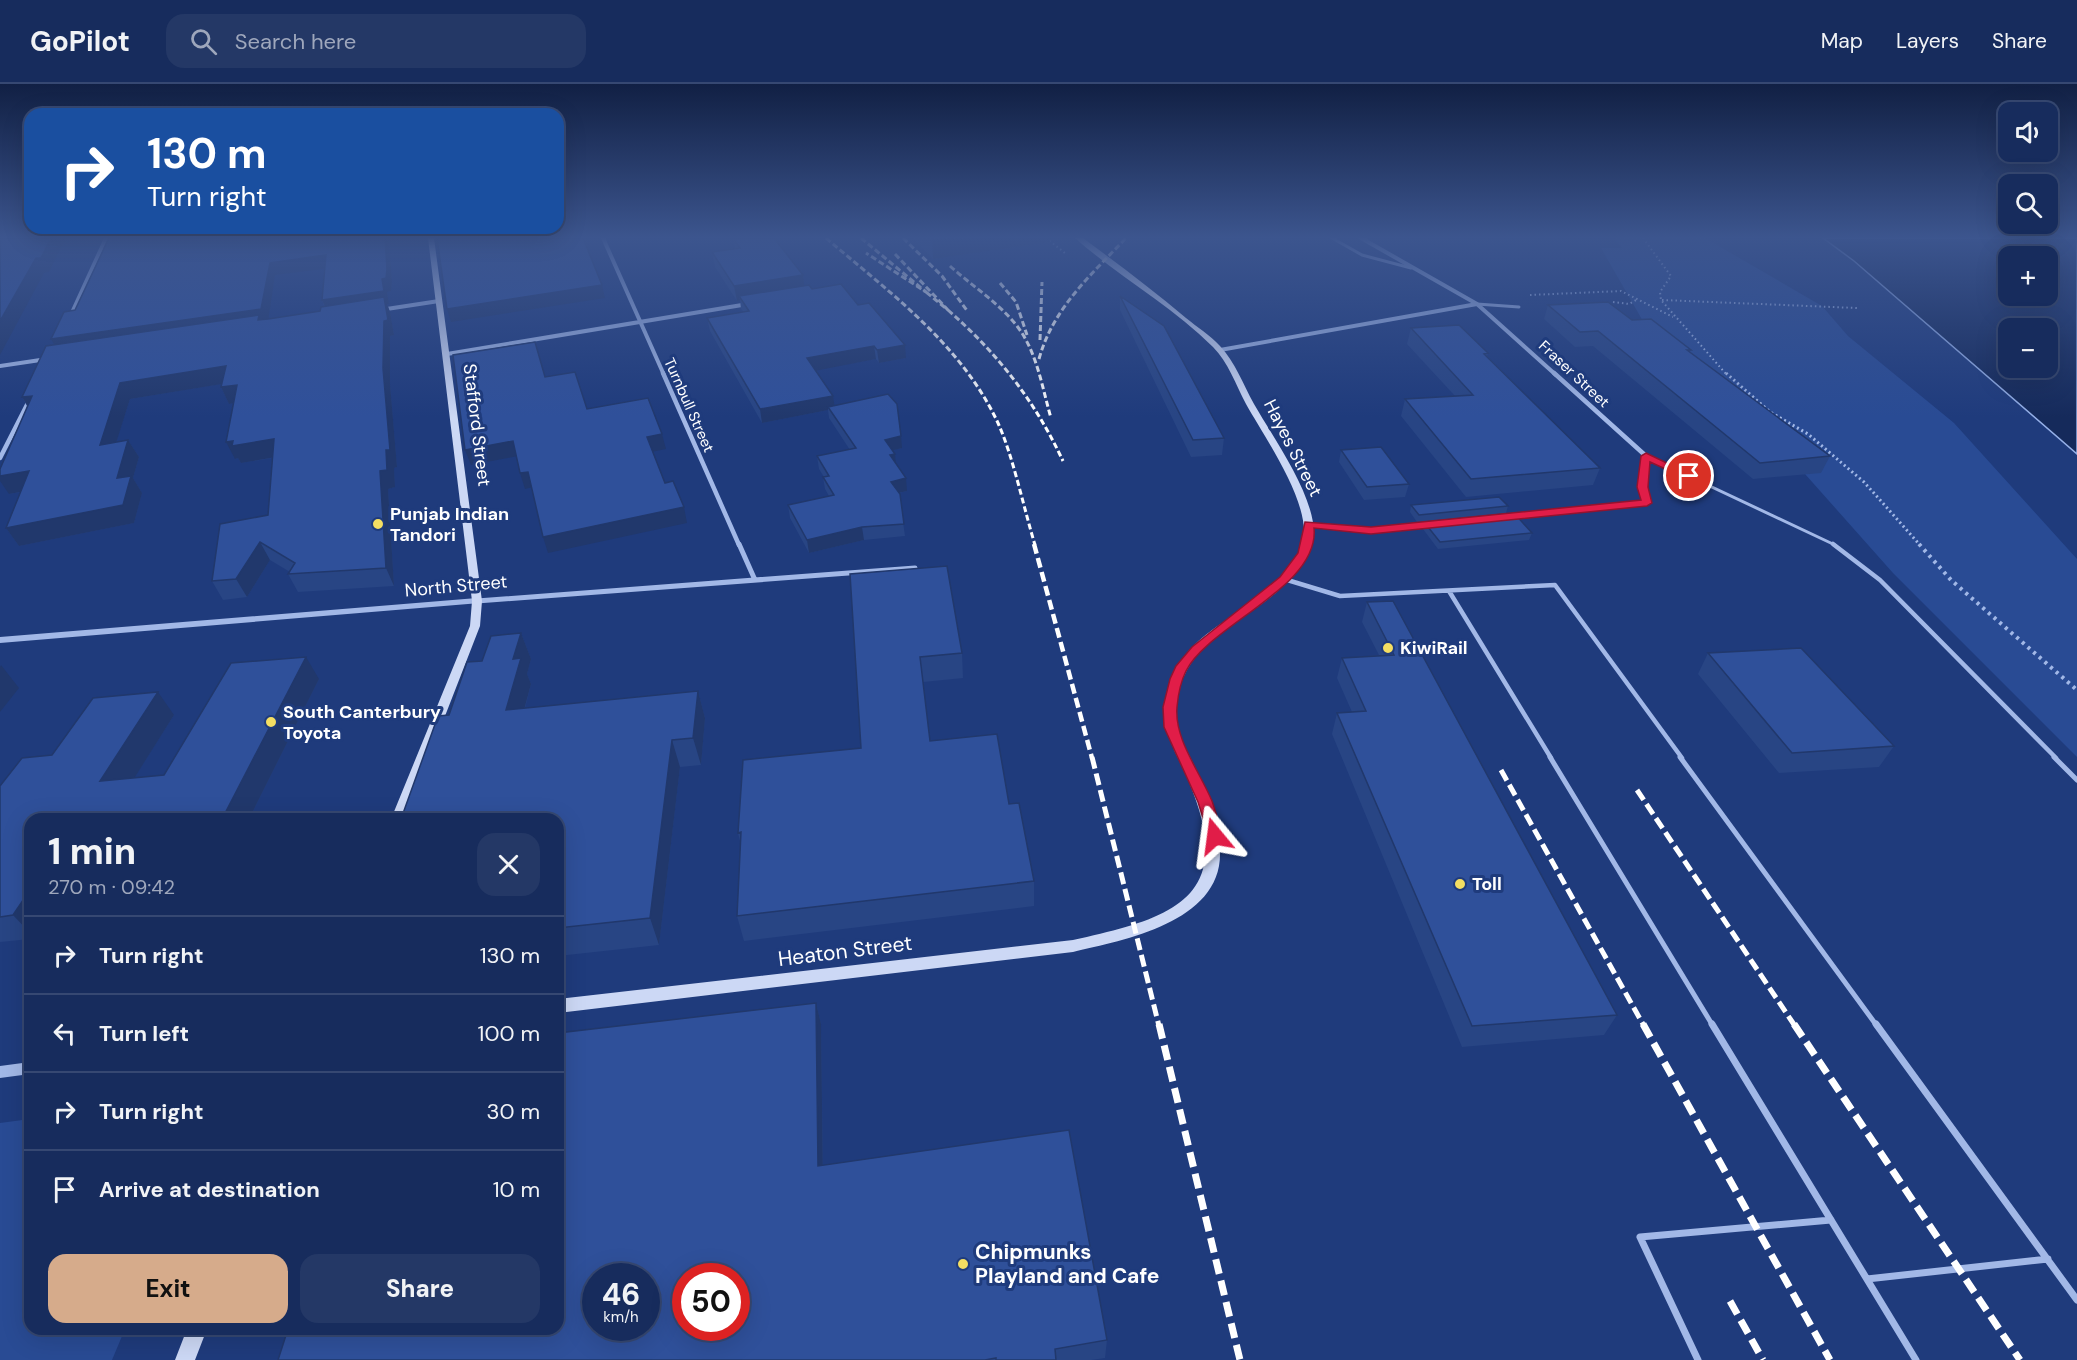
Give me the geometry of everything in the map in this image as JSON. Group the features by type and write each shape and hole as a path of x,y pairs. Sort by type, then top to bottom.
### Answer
{"main road":[{"name":"Stafford Street","path":"400,813 475,626 477,601 439,298"},
{"name":"Hayes Street","path":"1137,932 1174,913 1191,900 1202,890 1212,872 1215,836 1211,819 1179,749 1170,718 1180,669 1196,649 1284,579 1304,553 1310,535 1309,524 1295,486 1220,350 1157,298"},
{"name":"Heaton Street","path":"564,1005 1073,946 1137,932"},
{"path":"185,1360 195,1335"}],"street":[{"path":"65,328 79,298"},
{"name":"Turnbull Street","path":"629,298 755,580"},
{"name":"Fraser Street","path":"1465,298 1476,304 1646,456"},
{"path":"378,310 439,301"},
{"path":"447,354 753,303"},
{"path":"1220,350 1476,304"},
{"path":"45,369 53,353"},
{"path":"0,366 51,359"},
{"path":"0,458 35,388"},
{"name":"North Street","path":"0,640 915,568"},
{"path":"0,1072 24,1069"}],"lane":[{"path":"1476,304 1519,307"},
{"path":"1509,517 1647,503 1642,487 1646,456 1841,548 1880,580 2077,780"},
{"path":"1309,524 1371,530 1429,525"},
{"path":"1284,579 1340,597 1555,585 2077,1300"},
{"path":"1449,591 1916,1360"},
{"path":"1698,1360 1640,1238 1831,1221"},
{"path":"1867,1279 2048,1259"}],"path":[{"path":"1613,302 1629,304 1639,298 1673,317"},
{"path":"1661,300 1857,308"},
{"path":"1661,300 1673,317 1748,395 1808,434 1864,482 1951,580 2077,690"}],"shaded area":[{"path":"1629,298 1807,298 1822,306 1848,336 1954,423 2077,559 2077,757 1893,573 1805,474 1822,471 1672,352 1644,323"},
{"path":"1896,298 1998,298 1998,306 2058,306 2058,298 2077,298 2077,454"},
{"path":"24,1120 24,1335 122,1335 112,1360 0,1360 0,1123"}],"building":[{"path":"0,298 13,298 0,321"},
{"path":"81,298 263,298 261,309 51,339 64,312 75,310"},
{"path":"384,298 388,320 384,321 383,368 390,450 386,450 387,470 380,471 386,568 288,574 295,563 260,542 236,579 212,581 220,524 268,515 274,439 232,446 233,441 226,442 237,385 221,387 226,366 120,383 100,445 128,440 117,478 131,476 123,505 6,528 29,471 0,476 0,469 32,396 22,397 46,346 259,315 258,320 268,319 320,311 321,307"},
{"path":"445,298 521,298 447,309"},
{"path":"740,298 852,298 858,305 869,303 905,345 877,350 874,346 807,358 833,396 760,409 707,318 749,311"},
{"path":"1121,298 1164,326 1224,438 1193,440"},
{"path":"1608,302 1632,320 1651,319 1691,350 1687,350 1830,456 1760,463 1598,331 1580,332 1548,305"},
{"path":"1459,325 1488,353 1484,354 1600,468 1471,479 1405,399 1473,395 1411,328"},
{"path":"535,342 545,377 575,372 587,409 648,398 662,434 647,437 665,483 673,481 684,507 543,537 528,472 520,473 513,441 465,450 453,355"},
{"path":"888,394 897,404 901,436 885,440 895,454 890,455 906,478 891,482 900,494 904,524 862,527 807,540 788,505 834,495 823,477 829,476 817,456 856,448 828,407"},
{"path":"1381,447 1409,484 1367,487 1341,450"},
{"path":"1499,497 1508,506 1419,515 1411,505"},
{"path":"1514,513 1532,533 1440,542 1424,522"},
{"path":"947,566 962,653 920,657 930,741 997,734 1009,804 1019,803 1034,881 737,916 741,832 738,833 743,760 861,748 850,574"},
{"name":"Toll","path":"1393,601 1617,1015 1472,1026 1337,713 1366,711 1342,658 1394,655 1367,602"},
{"path":"521,633 513,659 521,658 506,710 698,691 693,738 672,740 650,918 564,927 564,813 403,813 438,716 449,715 467,662 482,661 491,636"},
{"path":"1801,648 1894,746 1792,753 1708,653"},
{"path":"306,657 225,813 24,813 24,899 13,915 0,917 0,786 22,758 52,755 93,698 158,692 100,781 164,775 231,663"},
{"path":"816,1003 818,1166 1069,1130 1107,1340 1055,1349 1056,1360 996,1360 996,1358 985,1360 278,1360 286,1335 564,1335 564,1032"}],"railway":[{"path":"896,298 944,344 965,368 983,395 998,423 1009,451 1035,545"},
{"path":"933,298 948,310"},
{"path":"936,298 948,310"},
{"path":"958,298 968,312"},
{"path":"988,298 1002,309 1024,336 1038,370 1051,418"},
{"path":"1012,298 1016,302 1027,335"},
{"path":"1040,340 1041,298"},
{"path":"1039,359 1045,341 1071,298"},
{"path":"948,310 1014,379 1040,418 1063,461"},
{"path":"1034,544 1092,758"},
{"path":"1092,757 1159,1026"},
{"path":"1501,770 1644,1026"},
{"path":"1637,790 1795,1026"},
{"path":"1159,1024 1240,1360"},
{"path":"1643,1024 1830,1360"},
{"path":"1794,1024 2020,1360"},
{"path":"1730,1301 1763,1360"}],"place":[{"name":"Punjab Indian Tandori","path":"378,524"},
{"name":"KiwiRail","path":"1388,648"},
{"name":"South Canterbury Toyota","path":"271,722"},
{"name":"Toll","path":"1460,884"},
{"name":"Chipmunks Playland and Cafe","path":"963,1264"}],"route":[{"path":"1215,836 1205,802 1171,727 1170,707 1176,679 1180,669 1196,649 1284,579 1304,553 1310,535 1309,524 1371,530 1647,503 1642,487 1646,456 1689,476"}]}
